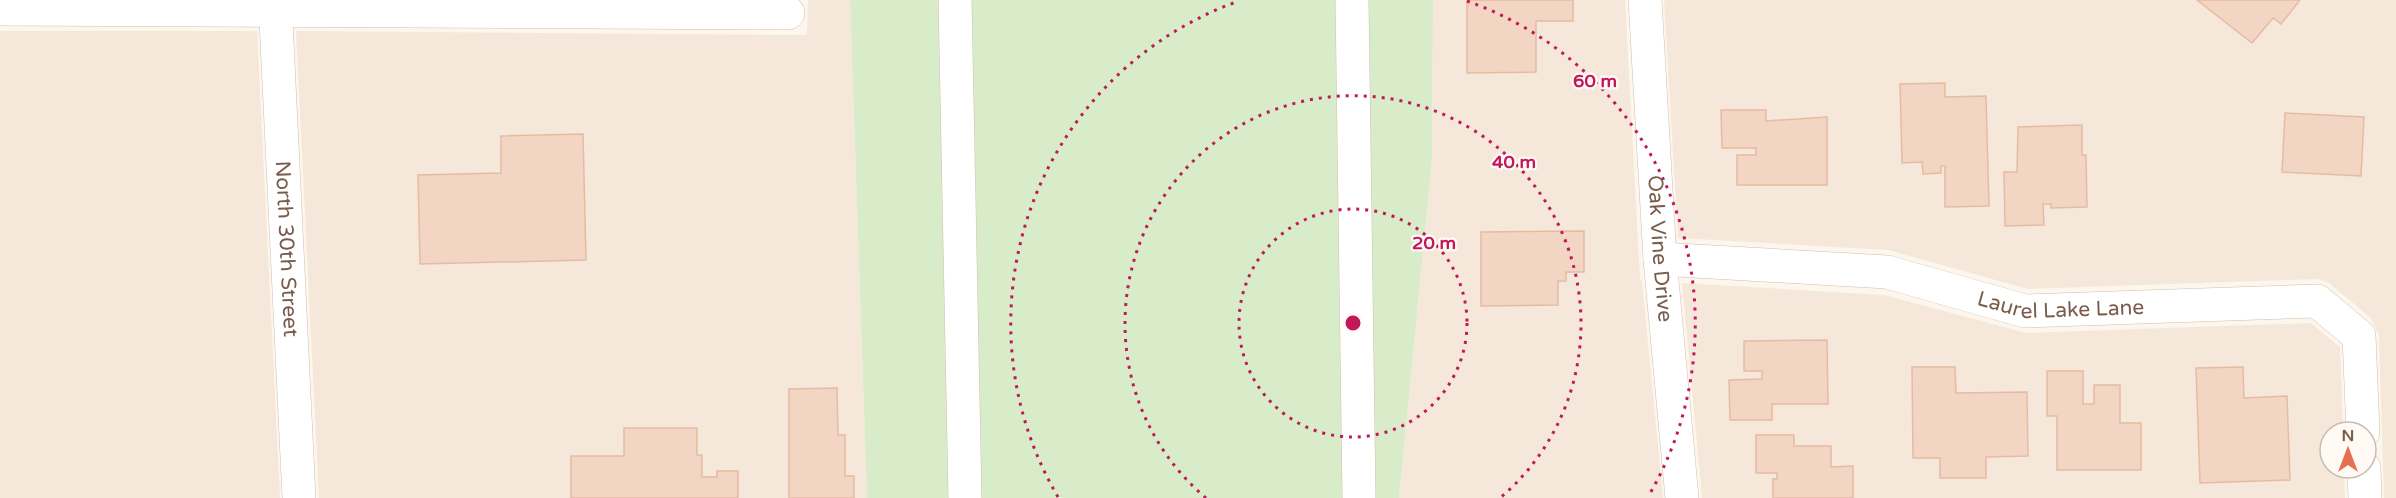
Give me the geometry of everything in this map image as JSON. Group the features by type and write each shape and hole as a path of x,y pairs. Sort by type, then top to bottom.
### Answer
{"street":[{"path":"955,0 965,498"},
{"path":"1352,0 1359,498"},
{"name":"Oak Vine Drive","path":"1645,0 1660,259 1682,498"},
{"path":"0,9 275,5 788,13"},
{"name":"North 30th Street","path":"275,5 299,498"},
{"name":"Laurel Lake Lane","path":"1660,259 1887,273 2025,311 2317,301 2359,336 2362,420"},
{"path":"2364,480 2365,498"}],"shaded area":[{"path":"808,0 850,0 867,498 319,498 296,31 807,35"},
{"path":"1433,0 1625,0 1640,280 1642,281 1663,498 1399,498 1432,159"},
{"path":"1664,0 2396,0 2396,498 2384,498 2379,335 2371,318 2329,283 2317,279 2028,289 1888,250 1678,238"},
{"path":"0,31 257,31 280,498 0,498"},
{"path":"1682,283 1884,295 2026,333 2311,323 2340,347 2343,420 2318,420 2318,480 2344,480 2345,498 1702,498"}],"green space":[{"path":"850,0 1433,0 1432,159 1399,498 867,498"}],"building":[{"path":"1467,0 1573,0 1573,21 1536,21 1536,72 1467,73"},
{"path":"2197,0 2300,0 2281,24 2273,18 2252,43"},
{"path":"1945,83 1945,97 1986,96 1989,206 1945,207 1945,166 1941,166 1941,173 1923,174 1922,162 1902,163 1900,84"},
{"path":"1721,110 1766,110 1766,121 1827,117 1827,185 1737,185 1737,155 1756,155 1756,148 1722,148"},
{"path":"2285,113 2364,117 2361,176 2282,172"},
{"path":"2082,125 2082,155 2086,155 2087,207 2051,208 2051,204 2043,204 2044,225 2005,226 2004,172 2017,172 2018,127"},
{"path":"583,134 586,260 420,264 418,175 501,173 501,136"},
{"path":"1584,231 1584,272 1566,272 1566,281 1558,281 1558,305 1481,306 1481,232"},
{"path":"1827,340 1828,404 1772,404 1772,420 1730,420 1729,380 1762,379 1762,371 1744,371 1744,341"},
{"path":"1912,367 1955,367 1956,393 2027,392 2028,456 1986,457 1986,478 1940,478 1940,458 1913,458"},
{"path":"2243,367 2244,398 2287,396 2290,480 2200,483 2196,368"},
{"path":"2047,371 2083,371 2083,404 2094,404 2094,385 2120,385 2120,423 2141,423 2141,470 2057,470 2057,416 2047,416"},
{"path":"837,388 838,435 845,435 845,476 854,476 854,498 789,498 789,389"},
{"path":"624,428 697,428 697,455 702,455 702,477 717,477 717,471 738,471 738,498 571,498 571,456 624,456"},
{"path":"1756,435 1794,435 1794,446 1831,446 1831,467 1853,466 1853,498 1773,498 1773,479 1777,479 1777,473 1756,473"}]}
